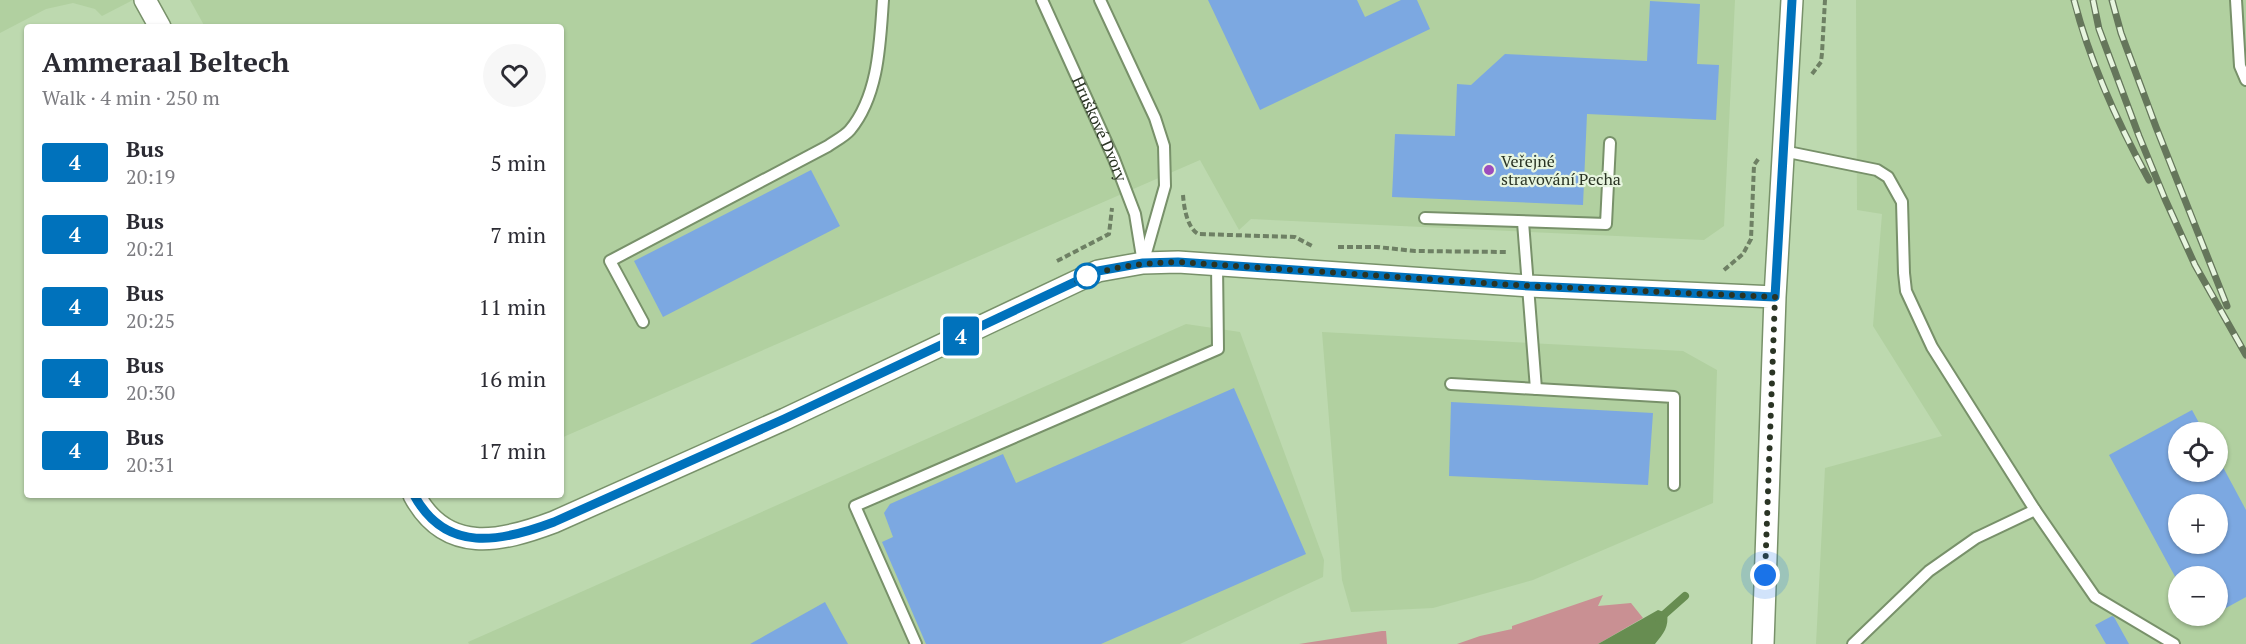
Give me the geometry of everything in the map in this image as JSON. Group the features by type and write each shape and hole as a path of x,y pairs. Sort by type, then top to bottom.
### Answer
{"street":[{"path":"145,0 158,24"},
{"path":"1762,644 1775,297 1792,0"},
{"path":"416,498 435,522 451,534 476,538 504,538 530,531 565,518 784,419 1098,271 1143,263 1217,264 1529,286 1775,297"}],"lane":[{"path":"643,322 610,261 828,146 849,131 864,108 880,56 883,0"},
{"name":"Hruškové Dvory","path":"1042,0 1114,159 1131,203 1143,263"},
{"path":"1100,0 1155,118 1164,146 1165,186 1143,263"},
{"path":"2236,0 2240,66 2246,80"},
{"path":"1425,218 1606,224 1610,143"},
{"path":"1783,150 1877,170 1888,177 1902,202 1906,291 1921,327 2035,510 2095,597 2174,644"},
{"path":"1523,222 1536,389"},
{"path":"916,644 855,506 1218,349 1217,264"},
{"path":"1451,384 1674,397 1674,485"},
{"path":"1853,644 1929,571 1976,538 2035,510"}],"path":[{"path":"1716,274 1743,254 1751,239 1754,165 1760,157"},
{"path":"1162,198 1183,195 1187,217 1198,234 1295,237 1313,246"},
{"path":"1053,263 1109,234 1112,207 1131,203"},
{"path":"1335,247 1377,247 1415,251 1526,252"}],"shaded area":[{"path":"0,0 133,0 102,16 95,9 73,3 46,9 0,33"},
{"path":"190,0 1735,0 1724,226 1704,240 1251,219 1239,230 1200,160 564,437 564,24 203,24"},
{"path":"1856,0 2246,0 2246,644 1816,644 1825,468 1942,436 1873,326 1882,214 1857,210"},
{"path":"1186,324 1240,332 1324,560 1323,577 1180,644 469,644 468,642"},
{"path":"1322,332 1683,351 1717,370 1713,503 1533,580 1433,608 1351,612 1342,580"},
{"path":"1603,595 1598,606 1631,603 1643,618 1598,644 1457,644 1512,629 1512,626"},
{"path":"1658,610 1667,613 1667,622 1655,644 1598,644"},
{"path":"1386,631 1387,644 1299,644"}],"building":[{"path":"1208,0 1357,0 1365,17 1401,0 1417,0 1430,29 1260,110"},
{"path":"1650,1 1700,4 1697,64 1719,65 1716,120 1587,114 1583,205 1392,197 1395,134 1455,136 1457,84 1471,85 1505,54 1647,61"},
{"path":"811,170 840,226 663,317 634,261"},
{"path":"1234,388 1306,554 1101,644 926,644 882,542 893,537 884,513 890,504 1003,454 1016,483"},
{"path":"1451,402 1653,413 1648,485 1449,476"},
{"path":"2192,410 2199,422 2170,422"},
{"path":"2168,423 2168,482 2228,482 2228,476 2246,510 2246,597 2228,607 2228,566 2169,566 2109,455"},
{"path":"825,602 848,644 750,644"},
{"path":"2112,616 2129,644 2106,644 2095,625"}],"waterway":[{"path":"1659,619 1685,596"}],"railway":[{"path":"2074,0 2088,46 2106,92 2149,180"},
{"path":"2093,0 2099,29 2165,199 2195,265 2246,355"},
{"path":"2112,0 2121,33 2156,127 2227,306"}],"bus line":[{"name":"4","path":"416,498 435,522 451,534 476,538 504,538 530,531 784,419 1098,271 1143,263 1217,264 1529,286 1775,297 1792,0"}],"place":[{"name":"Veřejné stravování Pecha","path":"1489,170"}],"route":[{"path":"1087,276 1077,281 1098,271 1143,263 1178,262 1529,286 1775,297 1765,575"}]}
